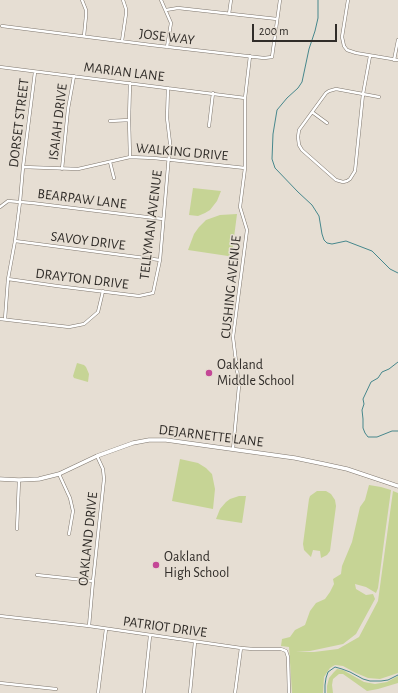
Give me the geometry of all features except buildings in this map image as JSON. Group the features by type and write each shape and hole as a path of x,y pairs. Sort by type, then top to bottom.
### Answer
{"main road":[{"name":"DEJARNETTE LANE","path":"0,479 39,479 59,474 97,456 133,443 149,440 166,440 324,464 369,476 398,486"}],"street":[{"path":"82,0 86,10 84,36"},
{"path":"122,41 126,14 123,0"},
{"path":"161,0 171,23 167,47"},
{"path":"229,14 232,0"},
{"name":"JOSE WAY","path":"2,26 264,58 272,57 280,0"},
{"path":"348,0 342,34 342,42 347,50 356,54 398,60"},
{"path":"166,10 178,8 277,19"},
{"path":"394,60 398,40"},
{"name":"CUSHING AVENUE","path":"233,449 239,386 233,337 247,230 240,207 245,168 245,98 250,56"},
{"path":"370,56 363,94 355,171 347,181 343,182 336,180 302,150 298,141 299,130 326,93 333,89 336,89 363,94 379,97"},
{"name":"MARIAN LANE","path":"0,67 245,98"},
{"name":"DORSET STREET","path":"5,319 8,279 15,241 35,72"},
{"name":"ISAIAH DRIVE","path":"62,169 68,109 74,76"},
{"path":"130,83 130,157"},
{"name":"TELLYMAN AVENUE","path":"153,293 160,260 169,160 170,143 167,118 168,88"},
{"path":"209,126 213,93"},
{"path":"312,112 326,123"},
{"path":"110,121 129,120"},
{"name":"WALKING DRIVE","path":"23,167 78,169 130,157 154,158 245,168"},
{"path":"110,162 114,178"},
{"name":"BEARPAW LANE","path":"0,207 8,201 163,219"},
{"name":"SAVOY DRIVE","path":"15,241 160,260"},
{"name":"DRAYTON DRIVE","path":"8,279 139,296 153,293"},
{"path":"0,318 69,327 84,324 98,312 102,291"},
{"name":"OAKLAND DRIVE","path":"89,626 104,479 103,469 97,456"},
{"path":"59,474 70,498 73,511 68,534"},
{"path":"17,529 19,480"},
{"path":"37,575 93,581"},
{"name":"PATRIOT DRIVE","path":"0,616 89,626 241,648 281,649 286,651 288,657 289,693"},
{"path":"98,693 106,629"},
{"path":"144,693 150,636"},
{"path":"190,693 196,642"},
{"path":"236,693 241,648"},
{"path":"0,683 56,689"}],"green space":[{"path":"193,188 221,191 217,201 210,210 198,216 189,215"},
{"path":"237,214 232,253 228,256 188,250 194,234 206,220 220,215"},
{"path":"77,363 86,367 89,374 88,382 74,378 73,376"},
{"path":"180,459 198,463 212,474 215,489 213,509 172,501"},
{"path":"369,485 391,490 378,588 376,593 366,587 355,584 356,589 366,595 373,594 375,599 356,634 343,644 310,651 296,652 314,652 338,649 359,637 378,601 393,491 398,493 398,673 380,679 368,678 343,666 335,665 330,668 324,677 323,693 292,693 289,647 281,646 282,639 290,637 295,630 305,625 310,611 316,603 325,599 334,584 333,579 341,574 342,566 352,542 360,507 365,500"},
{"path":"317,491 326,491 331,494 335,500 336,506 330,551 327,555 321,558 320,551 313,550 311,557 304,550 303,544 309,499 310,496"},
{"path":"239,496 246,496 242,523 216,519 220,509 226,502"},
{"path":"337,669 343,670 364,682 375,684 387,682 398,676 398,683 367,691 343,674 339,674 333,679 333,693 327,693 329,678"}],"waterway":[{"path":"318,0 318,18 309,49 302,82 277,110 273,134 272,159 275,168 312,205 319,216 322,234 327,243 332,244 346,241 372,251 390,269 398,273"},
{"path":"398,362 382,372 378,378 371,382 363,399 364,404 362,410 363,428 368,437 377,437 392,431 398,431"},
{"path":"325,693 328,672 335,667 370,681 388,680 398,675"}],"place":[{"name":"Oakland Middle School","path":"209,373"},
{"name":"Oakland High School","path":"156,565"}]}
